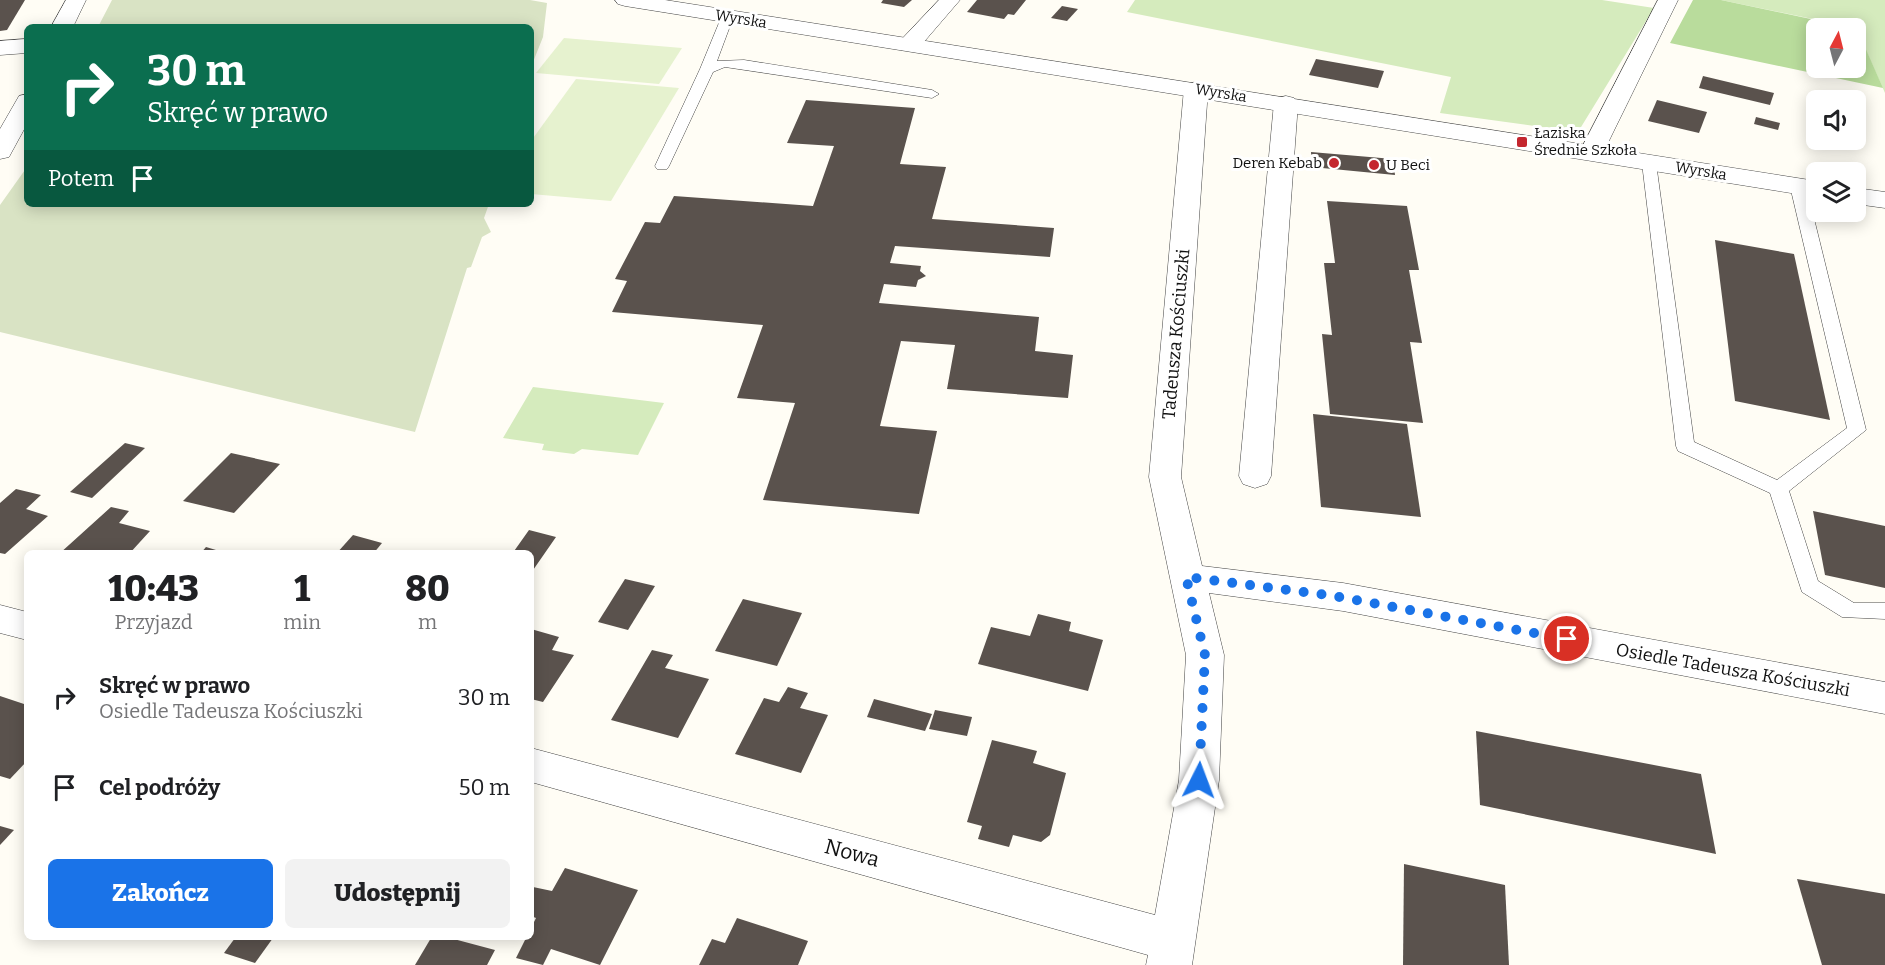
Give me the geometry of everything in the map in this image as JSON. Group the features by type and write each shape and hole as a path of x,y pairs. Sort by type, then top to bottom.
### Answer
{"street":[{"name":"Wyrska","path":"625,0 1806,188"},
{"path":"909,45 950,0"},
{"path":"1591,153 1668,0"},
{"path":"65,24 77,2"},
{"path":"0,48 24,46"},
{"name":"Tadeusza Kościuszki","path":"1186,577 1165,477 1196,89"},
{"path":"1255,476 1286,104"},
{"path":"0,152 24,107"},
{"path":"1866,198 1885,201"},
{"path":"1171,953 1199,780 1205,655 1186,577"},
{"name":"Osiedle Tadeusza Kościuszki","path":"1186,577 1344,597 1885,698"},
{"path":"0,619 24,625"},
{"name":"Nowa","path":"534,766 1171,953"}],"lane":[{"path":"662,166 707,69 727,18"},
{"path":"707,69 724,63 744,64 932,94"},
{"path":"1649,163 1685,446 1779,489 1809,586 1850,610 1885,611"},
{"path":"1779,489 1857,430 1814,222"}],"green space":[{"path":"112,0 530,0 547,3 543,37 534,60 534,24 100,24"},
{"path":"1135,0 1602,0 1654,8 1578,132 1440,113 1451,77 1127,12"},
{"path":"1693,0 1721,0 1806,18 1806,72 1670,43"},
{"path":"1721,0 1885,0 1885,93 1866,50 1866,18 1808,18"},
{"path":"564,38 682,48 659,84 536,73"},
{"path":"1866,49 1883,88 1836,78 1866,78"},
{"path":"576,79 679,88 611,201 534,194 534,137"},
{"path":"24,171 24,207 488,207 484,218 491,232 482,237 471,267 467,268 415,432 0,332 0,205"},
{"path":"533,387 664,403 638,455 582,449 574,454 542,450 544,444 503,438"}],"building":[{"path":"0,0 25,0 7,30 0,31"},
{"path":"883,0 912,0 904,7 881,3"},
{"path":"977,0 1026,0 1014,15 1008,14 1004,19 967,12"},
{"path":"1062,6 1078,9 1067,21 1051,18"},
{"path":"1316,59 1384,71 1378,88 1309,75"},
{"path":"1703,76 1774,93 1770,105 1699,88"},
{"path":"806,100 915,108 900,164 946,167 932,219 1054,228 1050,257 895,246 890,263 921,266 920,271 926,276 918,280 916,287 884,284 879,303 1039,317 1035,351 1073,355 1068,398 947,389 955,345 901,341 880,426 937,431 919,514 763,500 795,403 737,398 763,325 612,312 627,281 615,279 645,222 660,223 674,196 813,206 834,146 787,143"},
{"path":"1657,100 1707,112 1699,133 1648,121"},
{"path":"1756,117 1780,123 1778,130 1754,124"},
{"path":"1311,152 1393,159 1395,175 1312,167"},
{"path":"1327,201 1407,206 1419,270 1409,270 1422,343 1410,342 1423,423 1330,414 1322,334 1332,335 1324,263 1335,263"},
{"path":"1715,240 1794,254 1830,420 1735,401"},
{"path":"1313,414 1407,424 1421,517 1321,507"},
{"path":"125,443 145,448 92,498 70,492"},
{"path":"231,453 280,464 234,513 183,501"},
{"path":"16,489 41,495 26,509 48,516 5,554 0,553 0,503"},
{"path":"111,507 129,511 119,523 150,531 133,550 63,550"},
{"path":"1813,511 1885,526 1885,588 1825,575"},
{"path":"529,530 556,537 534,569 534,550 515,550"},
{"path":"353,535 382,543 376,550 340,550"},
{"path":"625,579 655,586 628,630 598,622"},
{"path":"743,599 802,613 777,666 715,651"},
{"path":"1038,614 1071,622 1069,631 1103,640 1088,691 978,664 991,627 1030,636"},
{"path":"534,630 559,637 552,650 574,655 543,702 534,700"},
{"path":"652,650 673,655 665,668 709,679 678,738 611,720"},
{"path":"788,687 808,693 800,708 828,715 801,773 735,754 764,698 779,702"},
{"path":"0,696 24,704 24,764 10,779 0,776"},
{"path":"874,699 932,714 925,731 867,717"},
{"path":"935,710 972,717 967,736 929,729"},
{"path":"1476,731 1701,774 1716,854 1480,805"},
{"path":"992,740 1037,751 1033,763 1066,773 1050,835 1041,842 1013,835 1009,847 978,839 982,826 967,822"},
{"path":"0,826 14,830 0,845"},
{"path":"1404,864 1505,885 1509,965 1403,965"},
{"path":"565,868 638,890 600,965 551,949 543,965 516,958 525,940 534,940 536,918 534,917 534,887 552,891"},
{"path":"1797,879 1885,894 1885,965 1822,965"},
{"path":"737,918 808,941 798,965 699,965 712,939 725,943"},
{"path":"234,940 272,940 255,963 224,953"},
{"path":"430,940 458,940 495,950 487,965 415,965"}],"place":[{"name":"Łaziska Średnie Szkoła","path":"1522,142"},
{"name":"Deren Kebab","path":"1334,163"},
{"name":"U Beci","path":"1374,165"}],"route":[{"path":"1199,780 1205,655 1186,577 1328,595 1567,639"}]}
